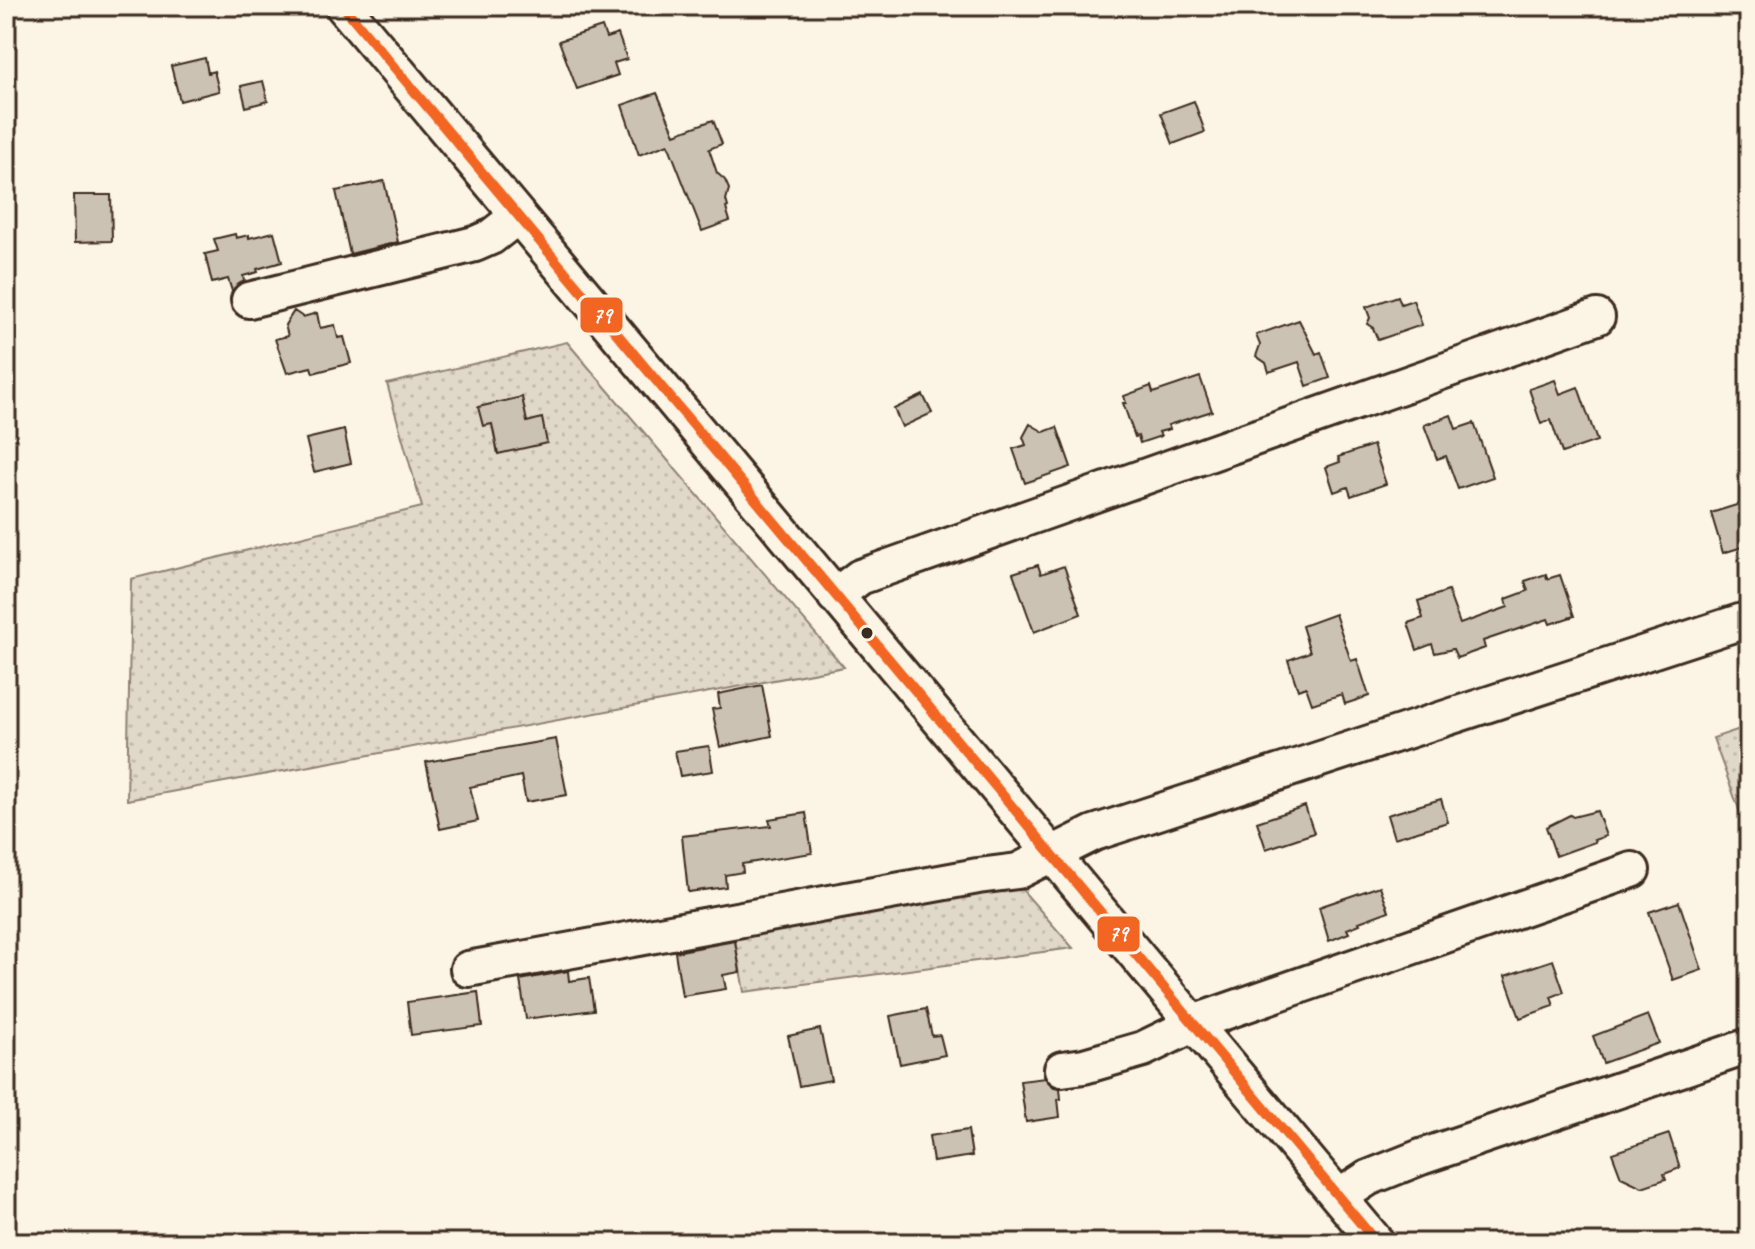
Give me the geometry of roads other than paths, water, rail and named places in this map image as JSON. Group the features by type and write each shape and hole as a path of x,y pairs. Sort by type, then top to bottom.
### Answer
{"street":[{"path":"343,6 1377,1243"},
{"path":"249,300 475,244 491,237 518,216"},
{"path":"835,596 860,577 1597,317"},
{"path":"468,969 978,876 1006,874 1033,865 1094,833 1749,619"},
{"path":"1062,1069 1143,1049 1193,1024 1632,870"},
{"path":"1339,1197 1368,1178 1421,1157 1749,1046"}]}
